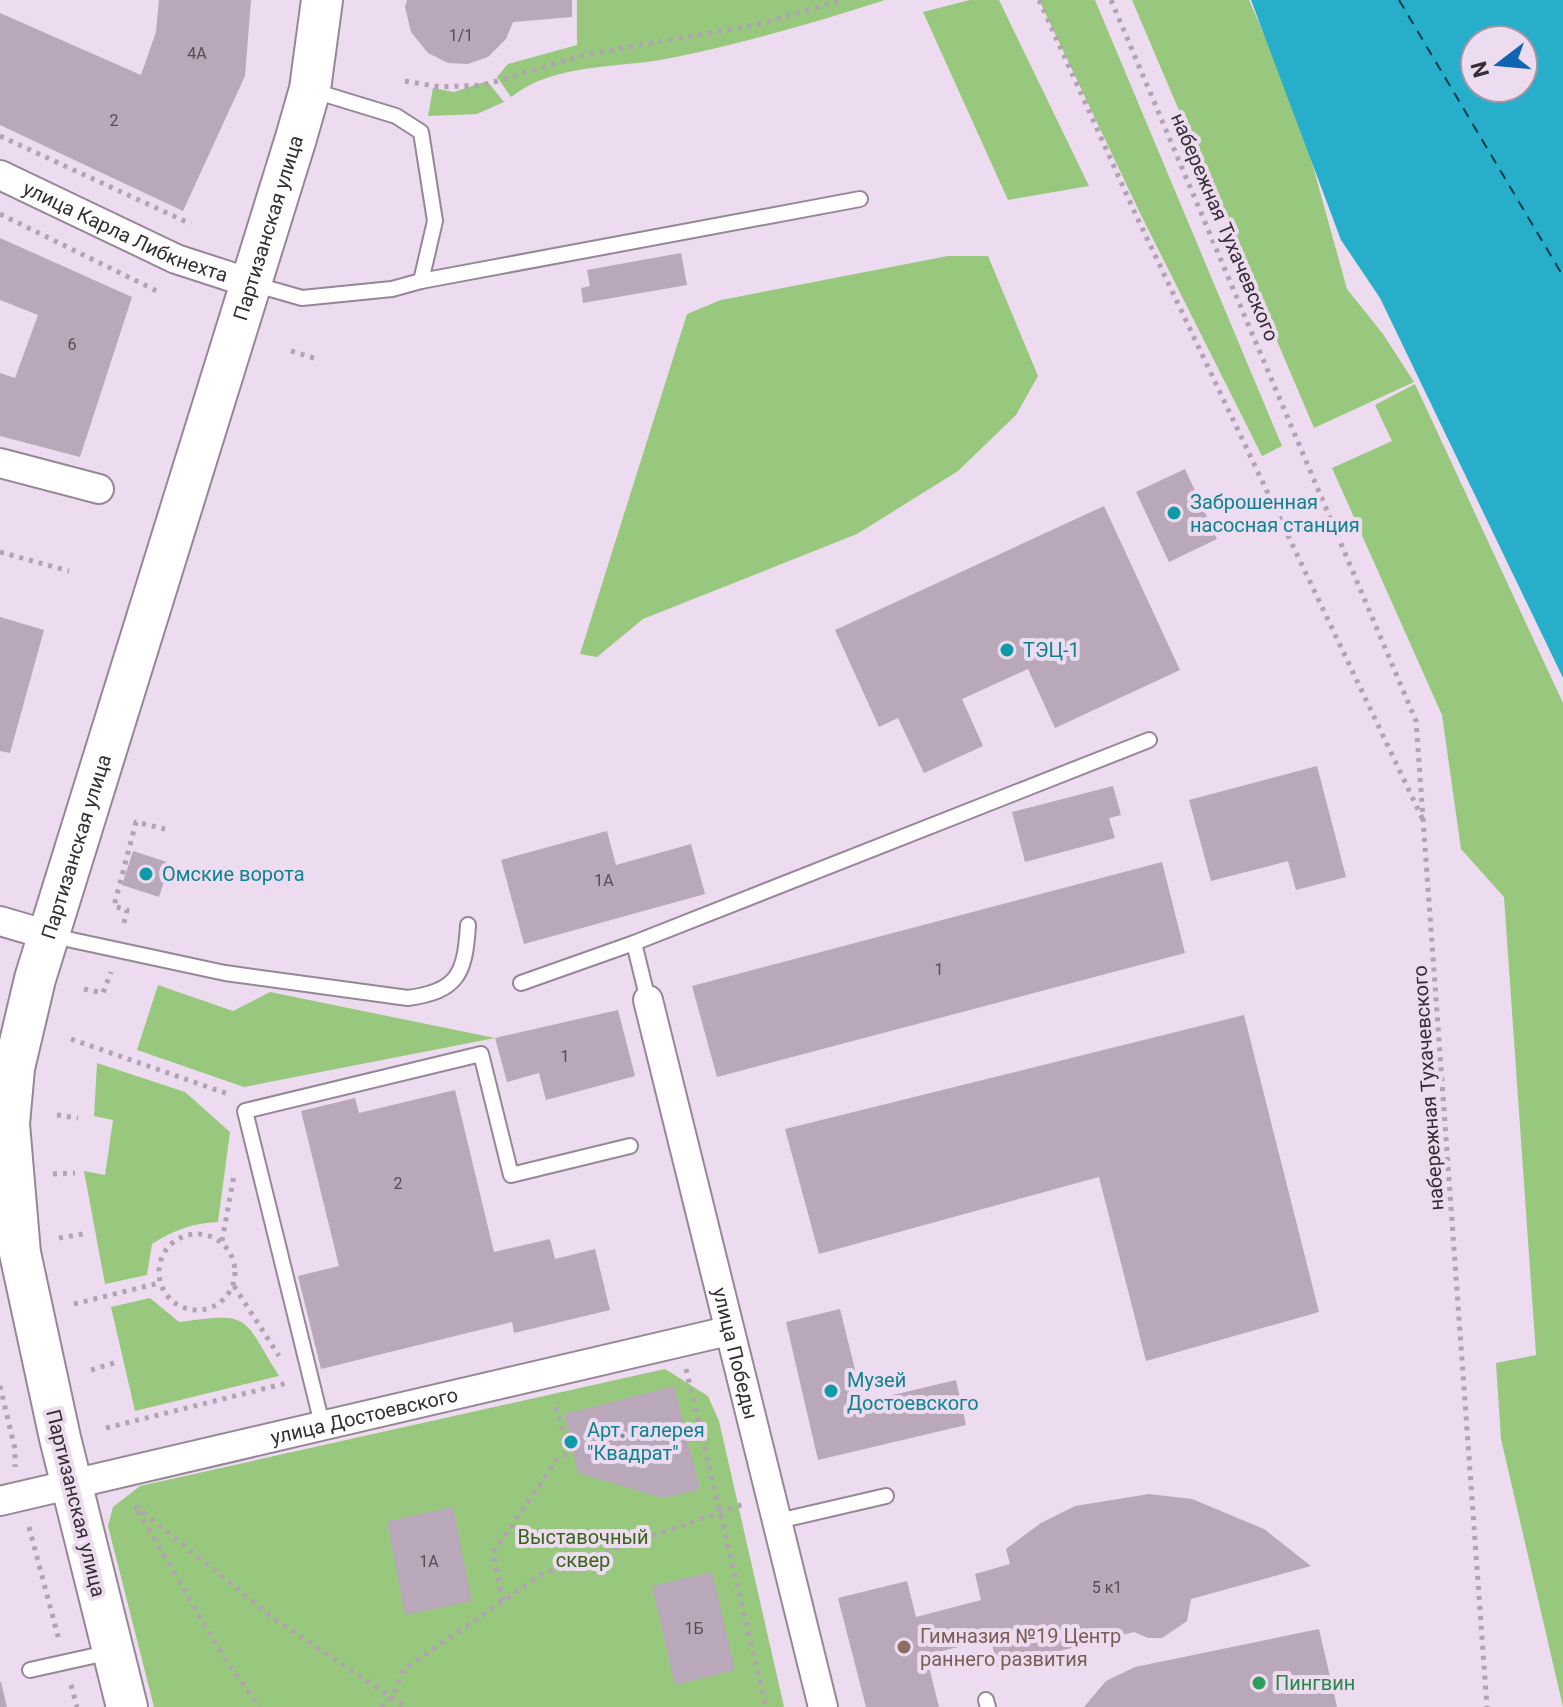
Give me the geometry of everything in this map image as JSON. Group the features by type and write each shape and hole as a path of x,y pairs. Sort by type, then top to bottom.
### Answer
{"street":[{"name":"Партизанская улица","path":"127,1707 20,1253 11,1155 14,1068 48,935 253,284 310,89 322,0"},
{"name":"улица Карла Либкнехта","path":"0,175 176,259 253,284"},
{"path":"0,463 99,489"},
{"path":"0,921 48,935"},
{"name":"улица Победы","path":"648,1000 823,1707"},
{"name":"улица Достоевского","path":"0,1501 728,1331"}],"lane":[{"path":"310,89 396,116 421,132 435,221 421,281"},
{"path":"253,284 302,298 392,289 860,199"},
{"path":"521,983 634,943 1149,740"},
{"path":"48,935 225,973 408,998 433,994 455,981 466,960 468,925"},
{"path":"634,943 648,1000"},
{"path":"322,1424 245,1111 481,1054 511,1175 630,1146"},
{"path":"775,1509 886,1496"},
{"path":"30,1670 112,1651"}],"path":[{"path":"405,81 440,87 484,85 584,55 760,24 842,0"},
{"path":"1039,0 1134,211 1425,825"},
{"name":"набережная Тухачевского","path":"1111,0 1319,485 1416,721 1487,1707"},
{"path":"0,136 191,224"},
{"path":"0,214 161,293"},
{"path":"291,351 317,359"},
{"path":"0,552 69,571"},
{"path":"124,923 127,910 114,906 136,822 165,829"},
{"path":"84,989 103,993 112,967"},
{"path":"71,1039 227,1091 245,1111"},
{"path":"57,1115 78,1118"},
{"path":"53,1174 75,1173"},
{"path":"200,1233 222,1241 236,1262 234,1286 219,1305 196,1312 173,1303 159,1283 160,1258 176,1239 200,1233"},
{"path":"59,1238 83,1234"},
{"path":"74,1304 159,1283"},
{"path":"680,1342 766,1707"},
{"path":"91,1370 114,1363"},
{"path":"503,1601 493,1553 558,1458 569,1453 555,1405 570,1403 564,1369"},
{"path":"106,1428 295,1382"},
{"path":"0,1386 15,1449 15,1472"},
{"path":"260,1707 225,1659 135,1506 276,1620 406,1707"},
{"path":"381,1707 392,1697 404,1669 542,1574 658,1536 720,1511 775,1509"},
{"path":"29,1527 77,1707"}],"green space":[{"path":"577,0 885,0 779,32 698,52 567,72 529,86 511,97 497,77 508,64 577,45"},
{"path":"970,0 999,0 1089,186 1008,200 923,12"},
{"path":"1039,0 1095,0 1282,446 1262,456 1140,213"},
{"path":"1132,0 1249,0 1297,109 1347,289 1383,334 1414,382 1314,428"},
{"path":"487,81 504,102 477,114 428,116 433,88 454,92"},
{"path":"948,256 988,256 1038,376 1016,415 958,471 857,534 643,619 597,657 580,654 687,314 721,300"},
{"path":"1415,384 1563,703 1563,1707 1501,1439 1496,1363 1536,1355 1504,897 1461,849 1442,715 1332,468 1392,441 1375,405"},
{"path":"158,985 233,1011 270,992 495,1038 244,1087 137,1050"},
{"path":"97,1063 185,1092 230,1132 218,1222 191,1226 160,1239 152,1244 147,1275 105,1284 84,1171 105,1175 113,1120 94,1116"},
{"path":"150,1298 179,1322 220,1318 242,1322 258,1340 279,1376 135,1411 111,1307"},
{"name":"Выставочный сквер","path":"665,1369 708,1396 719,1421 784,1707 154,1707 108,1526 113,1507 140,1486"}],"water":[{"path":"1251,0 1563,0 1563,678 1380,298 1341,240"}],"building":[{"path":"159,0 251,0 245,76 183,211 0,125 0,13 141,75 156,32"},
{"path":"407,0 572,0 572,17 513,22 506,39 488,57 468,64 448,63 428,53 411,32 405,7"},
{"path":"0,238 132,297 80,457 0,436 0,373 15,378 38,315 0,300"},
{"path":"681,253 687,285 583,303 581,288 590,286 587,270"},
{"path":"1185,469 1217,539 1169,562 1136,492"},
{"name":"ТЭЦ-1","path":"1104,506 1180,670 1055,728 1028,669 962,699 983,746 924,773 898,718 879,727 835,630"},
{"path":"0,617 44,630 10,753 0,751"},
{"path":"1317,766 1346,877 1296,890 1288,861 1211,881 1189,800"},
{"path":"1113,786 1121,815 1109,818 1115,838 1025,862 1012,812"},
{"path":"607,831 616,865 691,844 705,894 524,944 501,860"},
{"name":"Омские ворота","path":"133,851 170,863 159,897 122,885"},
{"path":"1162,862 1185,953 717,1077 692,986"},
{"path":"618,1010 635,1076 546,1100 539,1073 507,1082 495,1038"},
{"path":"1244,1015 1319,1312 1146,1361 1099,1177 819,1254 785,1129"},
{"path":"455,1090 494,1252 550,1239 555,1259 595,1249 610,1310 514,1333 512,1322 321,1369 298,1276 339,1266 301,1111 355,1098 359,1113"},
{"name":"Музей Достоевского","path":"840,1309 863,1402 956,1380 966,1425 818,1460 786,1322"},
{"path":"674,1386 700,1489 663,1498 578,1473 564,1414"},
{"path":"1149,1494 1192,1499 1264,1529 1311,1566 1191,1599 1187,1621 1162,1638 1148,1638 1134,1632 997,1667 991,1639 926,1655 939,1707 866,1707 838,1598 907,1581 916,1617 981,1600 975,1574 1010,1564 1006,1549 1041,1523 1075,1506"},
{"path":"453,1507 472,1601 405,1615 387,1521"},
{"path":"712,1572 735,1670 675,1685 652,1586"},
{"name":"Пингвин","path":"1319,1629 1337,1707 1084,1707 1106,1681 1135,1667"},
{"path":"1,1682 7,1707 0,1707"}],"ferry route":[{"path":"1399,0 1563,276"}],"place":[{"name":"Заброшенная насосная станция","path":"1174,513"},
{"name":"ТЭЦ-1","path":"1007,650"},
{"name":"Омские ворота","path":"146,874"},
{"name":"Музей Достоевского","path":"831,1391"},
{"name":"Арт. галерея \"Квадрат\"","path":"571,1442"},
{"name":"Гимназия №19 Центр раннего развития","path":"904,1647"},
{"name":"Пингвин","path":"1259,1683"}]}
